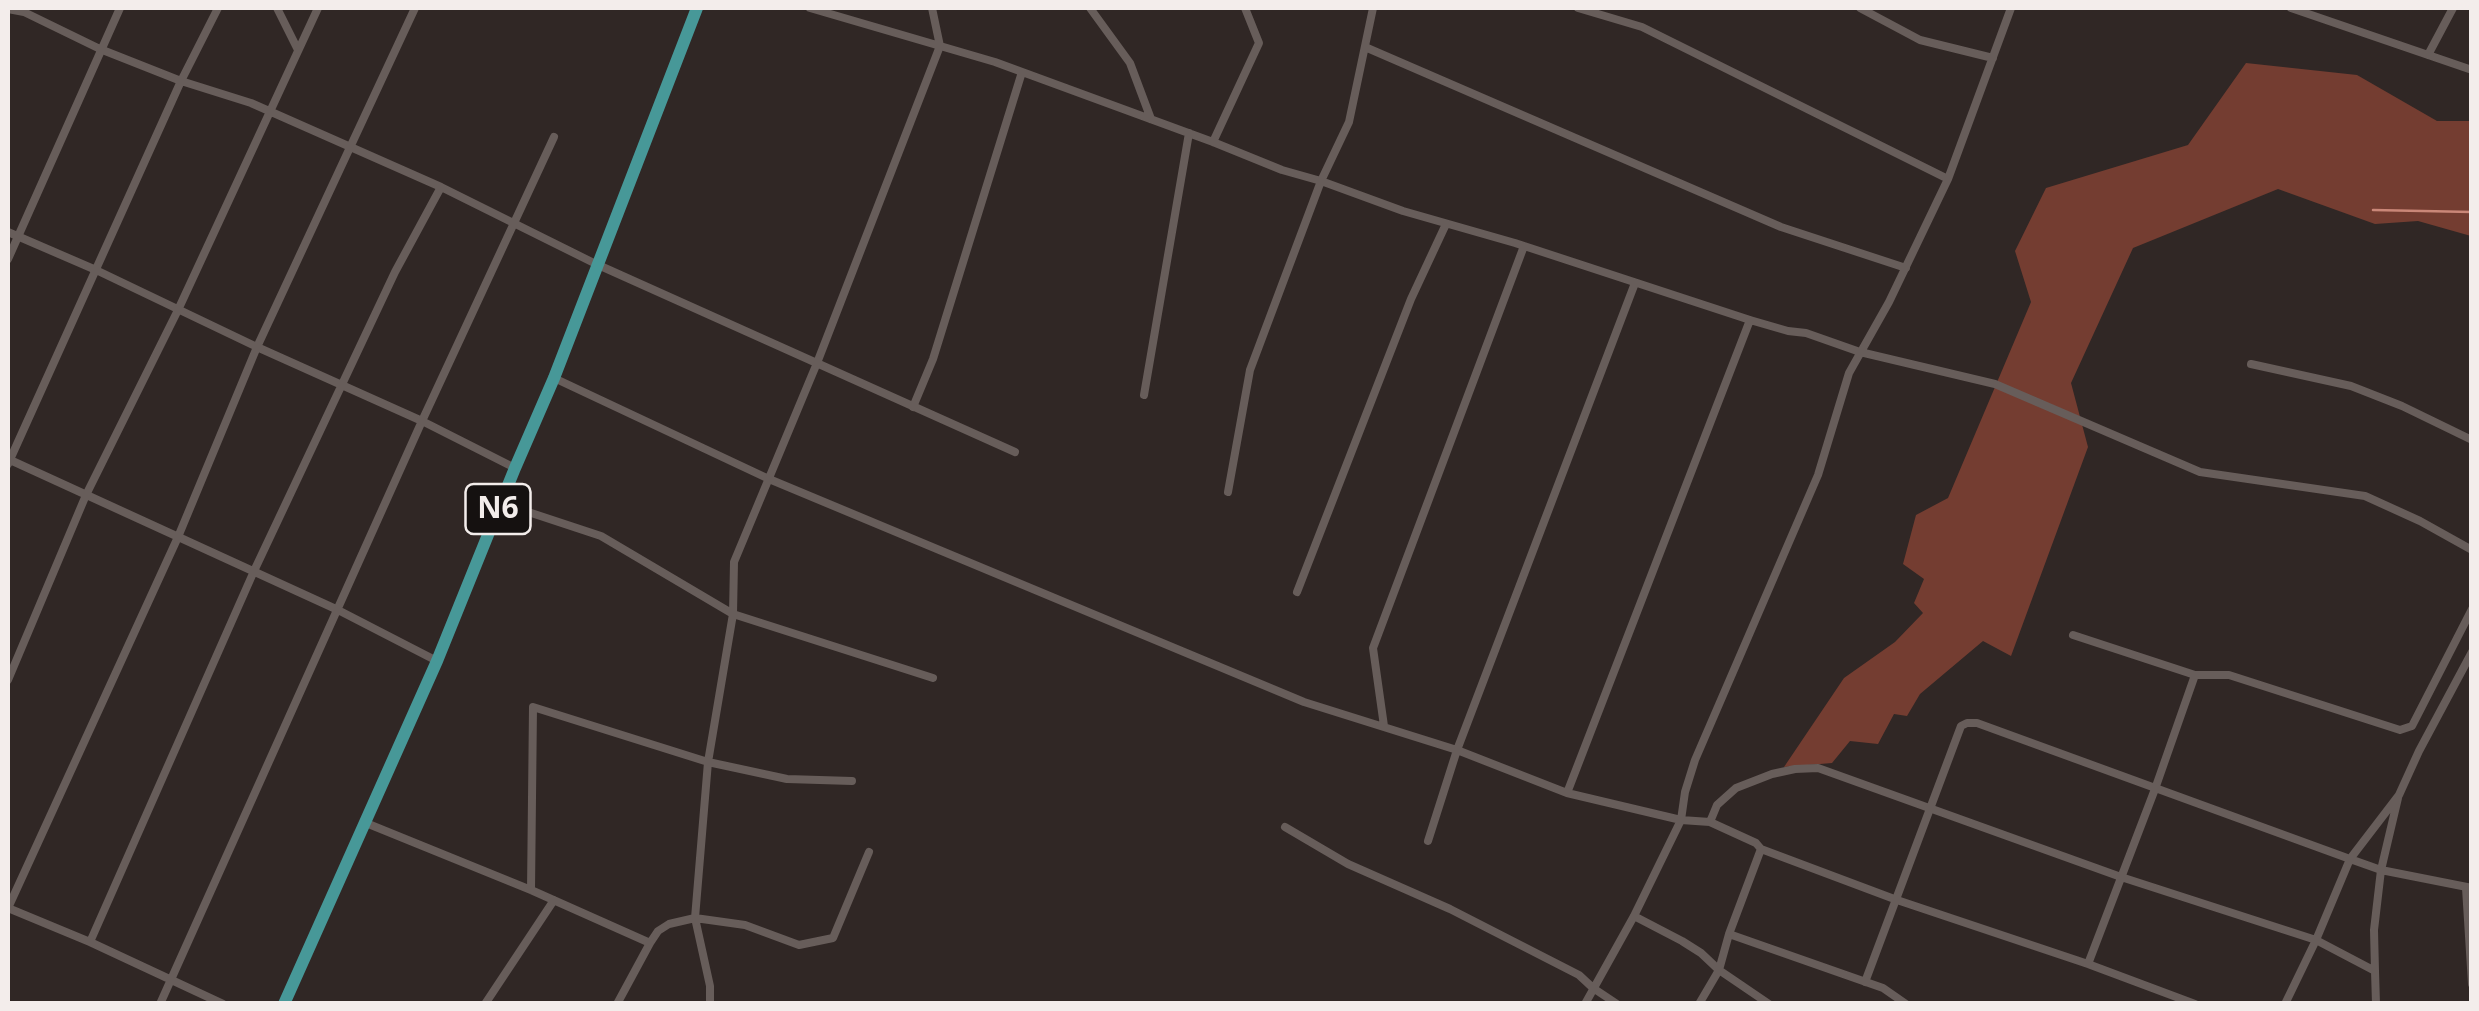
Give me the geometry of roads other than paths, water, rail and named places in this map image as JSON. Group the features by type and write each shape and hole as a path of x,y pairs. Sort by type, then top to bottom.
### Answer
{"highway":[{"name":"N6","path":"284,1004 437,661 554,378 696,8"}],"street":[{"path":"8,259 120,8"},
{"path":"218,8 181,80 8,461 338,610 437,661"},
{"path":"277,8 298,50"},
{"path":"8,680 86,495 178,310 318,8"},
{"path":"223,1004 8,908 178,537 257,347 416,8"},
{"path":"810,8 1022,72 1403,212 1860,352 1995,384 2200,472 2365,496 2472,550"},
{"path":"710,1004 710,986 695,918 708,762 733,614 734,562 817,363 940,46 932,8"},
{"path":"1090,8 1130,63 1151,119"},
{"path":"1213,142 1258,43 1245,8"},
{"path":"1228,492 1250,370 1321,181 1349,122 1373,8"},
{"path":"1578,8 1642,27 1948,179"},
{"path":"1860,8 1920,40 1993,58"},
{"path":"1584,1004 1634,916 1680,820 1695,760 1818,475 1850,374 1948,179 2012,8"},
{"path":"2292,8 2472,70"},
{"path":"2428,54 2453,8"},
{"path":"8,9 24,12 100,50 270,112 441,187 596,264 1015,452"},
{"path":"1366,46 1781,227 1906,268"},
{"path":"914,407 1022,72"},
{"path":"1144,395 1188,133"},
{"path":"160,1004 422,420 554,137"},
{"path":"90,942 254,571 395,272 441,187"},
{"path":"1297,592 1411,299 1446,224"},
{"path":"8,232 422,420 515,468"},
{"path":"1384,726 1373,648 1524,246"},
{"path":"1428,842 1458,750 1635,283"},
{"path":"1567,793 1750,320"},
{"path":"2251,364 2351,386 2472,440"},
{"path":"554,378 769,478 1304,702 1458,750 1567,793 1680,820 1710,822 1761,849 1896,900 2195,1004"},
{"path":"501,502 601,536 733,614 933,678"},
{"path":"2073,635 2195,675 2229,675 2400,730 2412,726 2472,609"},
{"path":"2376,1004 2374,930 2382,870 2399,796 2472,652"},
{"path":"2088,964 2195,675"},
{"path":"531,890 533,707 708,762 787,779 852,781"},
{"path":"1864,982 1961,726 1967,723 2350,860 2469,888 2472,984"},
{"path":"1710,822 1717,805 1736,788 1772,774 1818,768 2121,876 2316,940 2375,971"},
{"path":"2285,1004 2350,860 2399,796"},
{"path":"366,823 650,943"},
{"path":"1285,827 1348,864 1450,909 1579,975 1617,1004"},
{"path":"1698,1004 1719,970 1728,934 1761,849"},
{"path":"618,1004 650,943 669,924 695,918 745,925 798,945 834,938 869,852"},
{"path":"485,1004 554,900"},
{"path":"1634,916 1682,941 1770,1004"},
{"path":"1728,934 1883,988 1906,1004"}],"waterway":[{"path":"2373,210 2472,212"}]}
